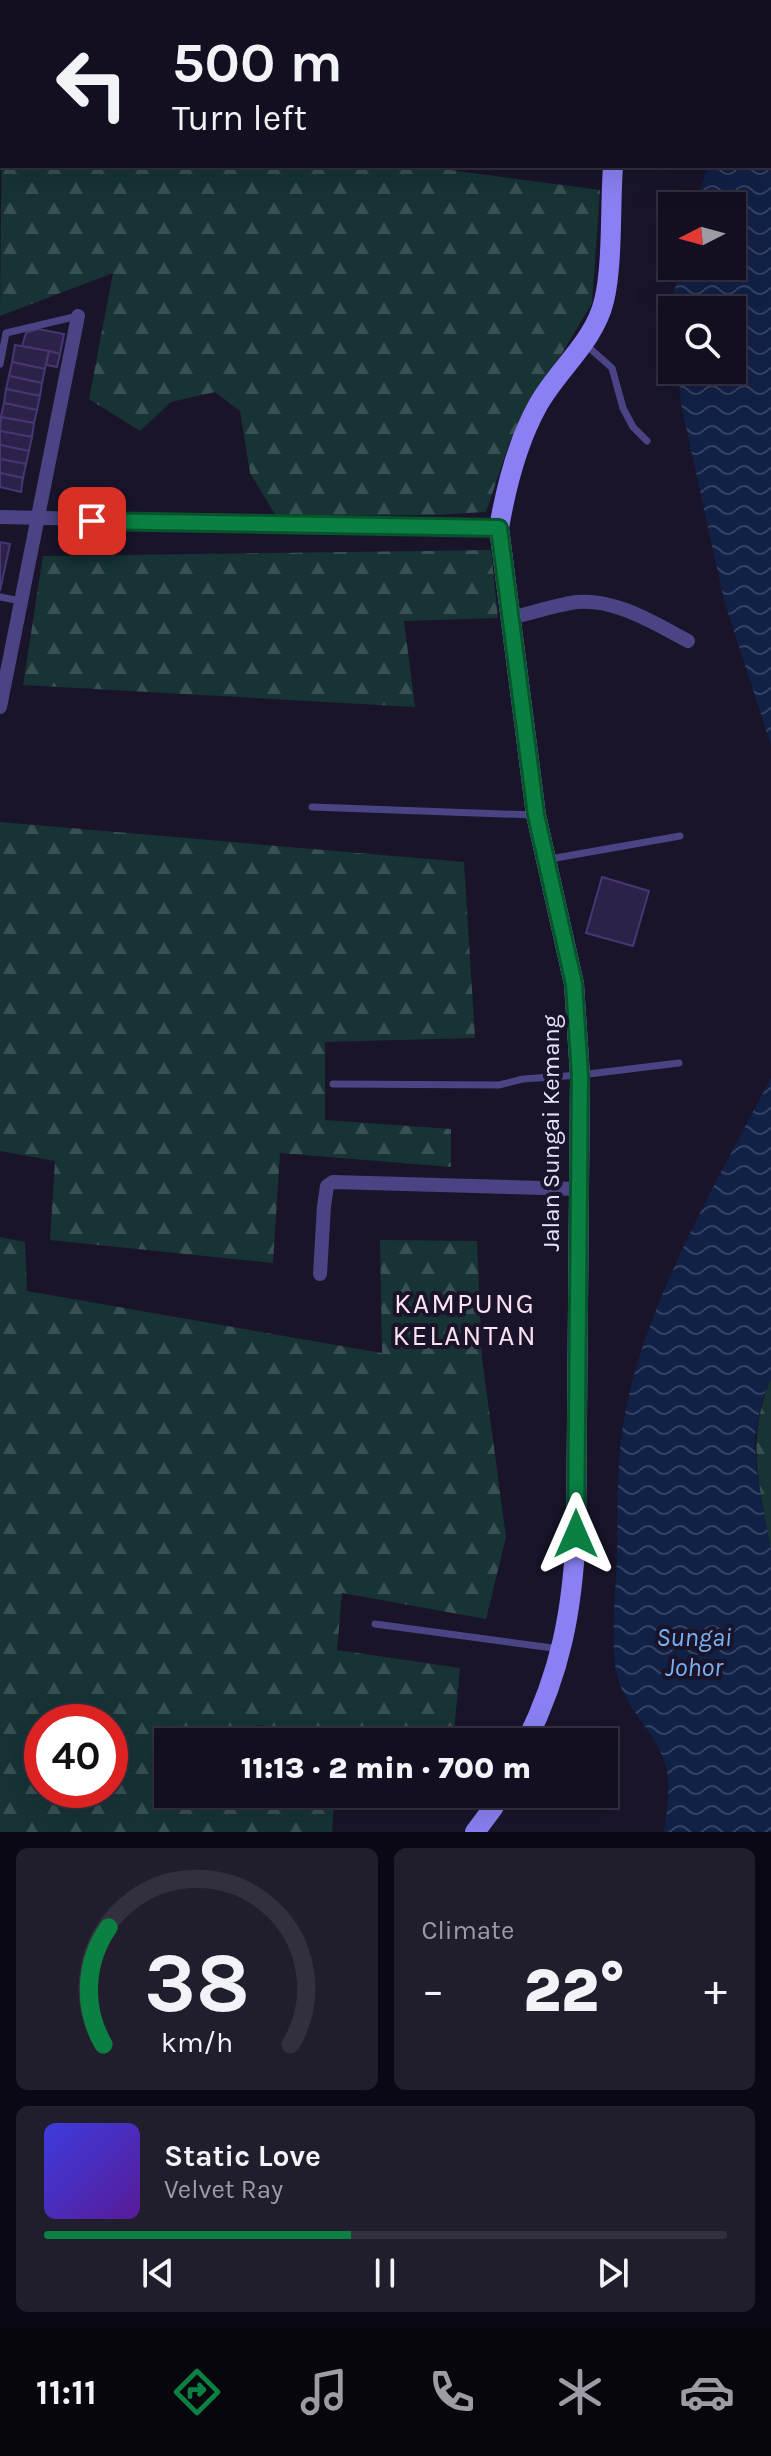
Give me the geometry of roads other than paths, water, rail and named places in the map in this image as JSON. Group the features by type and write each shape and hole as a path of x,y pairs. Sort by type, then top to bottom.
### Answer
{"street":[{"name":"Jalan Sungai Kemang","path":"531,1728 562,1649 573,1596 580,1075 574,984 536,815 499,528 508,488 538,405 594,327 604,301 613,168"},
{"path":"0,707 78,316"},
{"path":"0,517 499,528"},
{"path":"510,618 577,602 600,603 637,614 688,641"},
{"path":"320,1274 324,1206 327,1186 333,1182 578,1189"},
{"path":"475,1832 491,1808"}],"lane":[{"path":"0,364 6,333 78,316"},
{"path":"583,343 612,368 623,408 633,427 647,441"},
{"path":"0,597 21,601"},
{"path":"312,807 536,815"},
{"path":"548,859 680,836"},
{"path":"333,1084 499,1085 523,1079 679,1063"},
{"path":"375,1624 562,1649"}],"water":[{"path":"707,168 771,168 771,745 724,600 679,384 746,384 746,296 674,296 677,280 746,280 746,192 700,192"},
{"name":"Sungai Johor","path":"771,1078 771,1379 762,1400 755,1435 756,1467 771,1551 771,1832 664,1832 668,1790 666,1766 661,1752 623,1692 615,1664 618,1480 623,1423 638,1363 669,1279"}],"district":[{"name":"KAMPUNG KELANTAN","path":"465,1319"}]}
